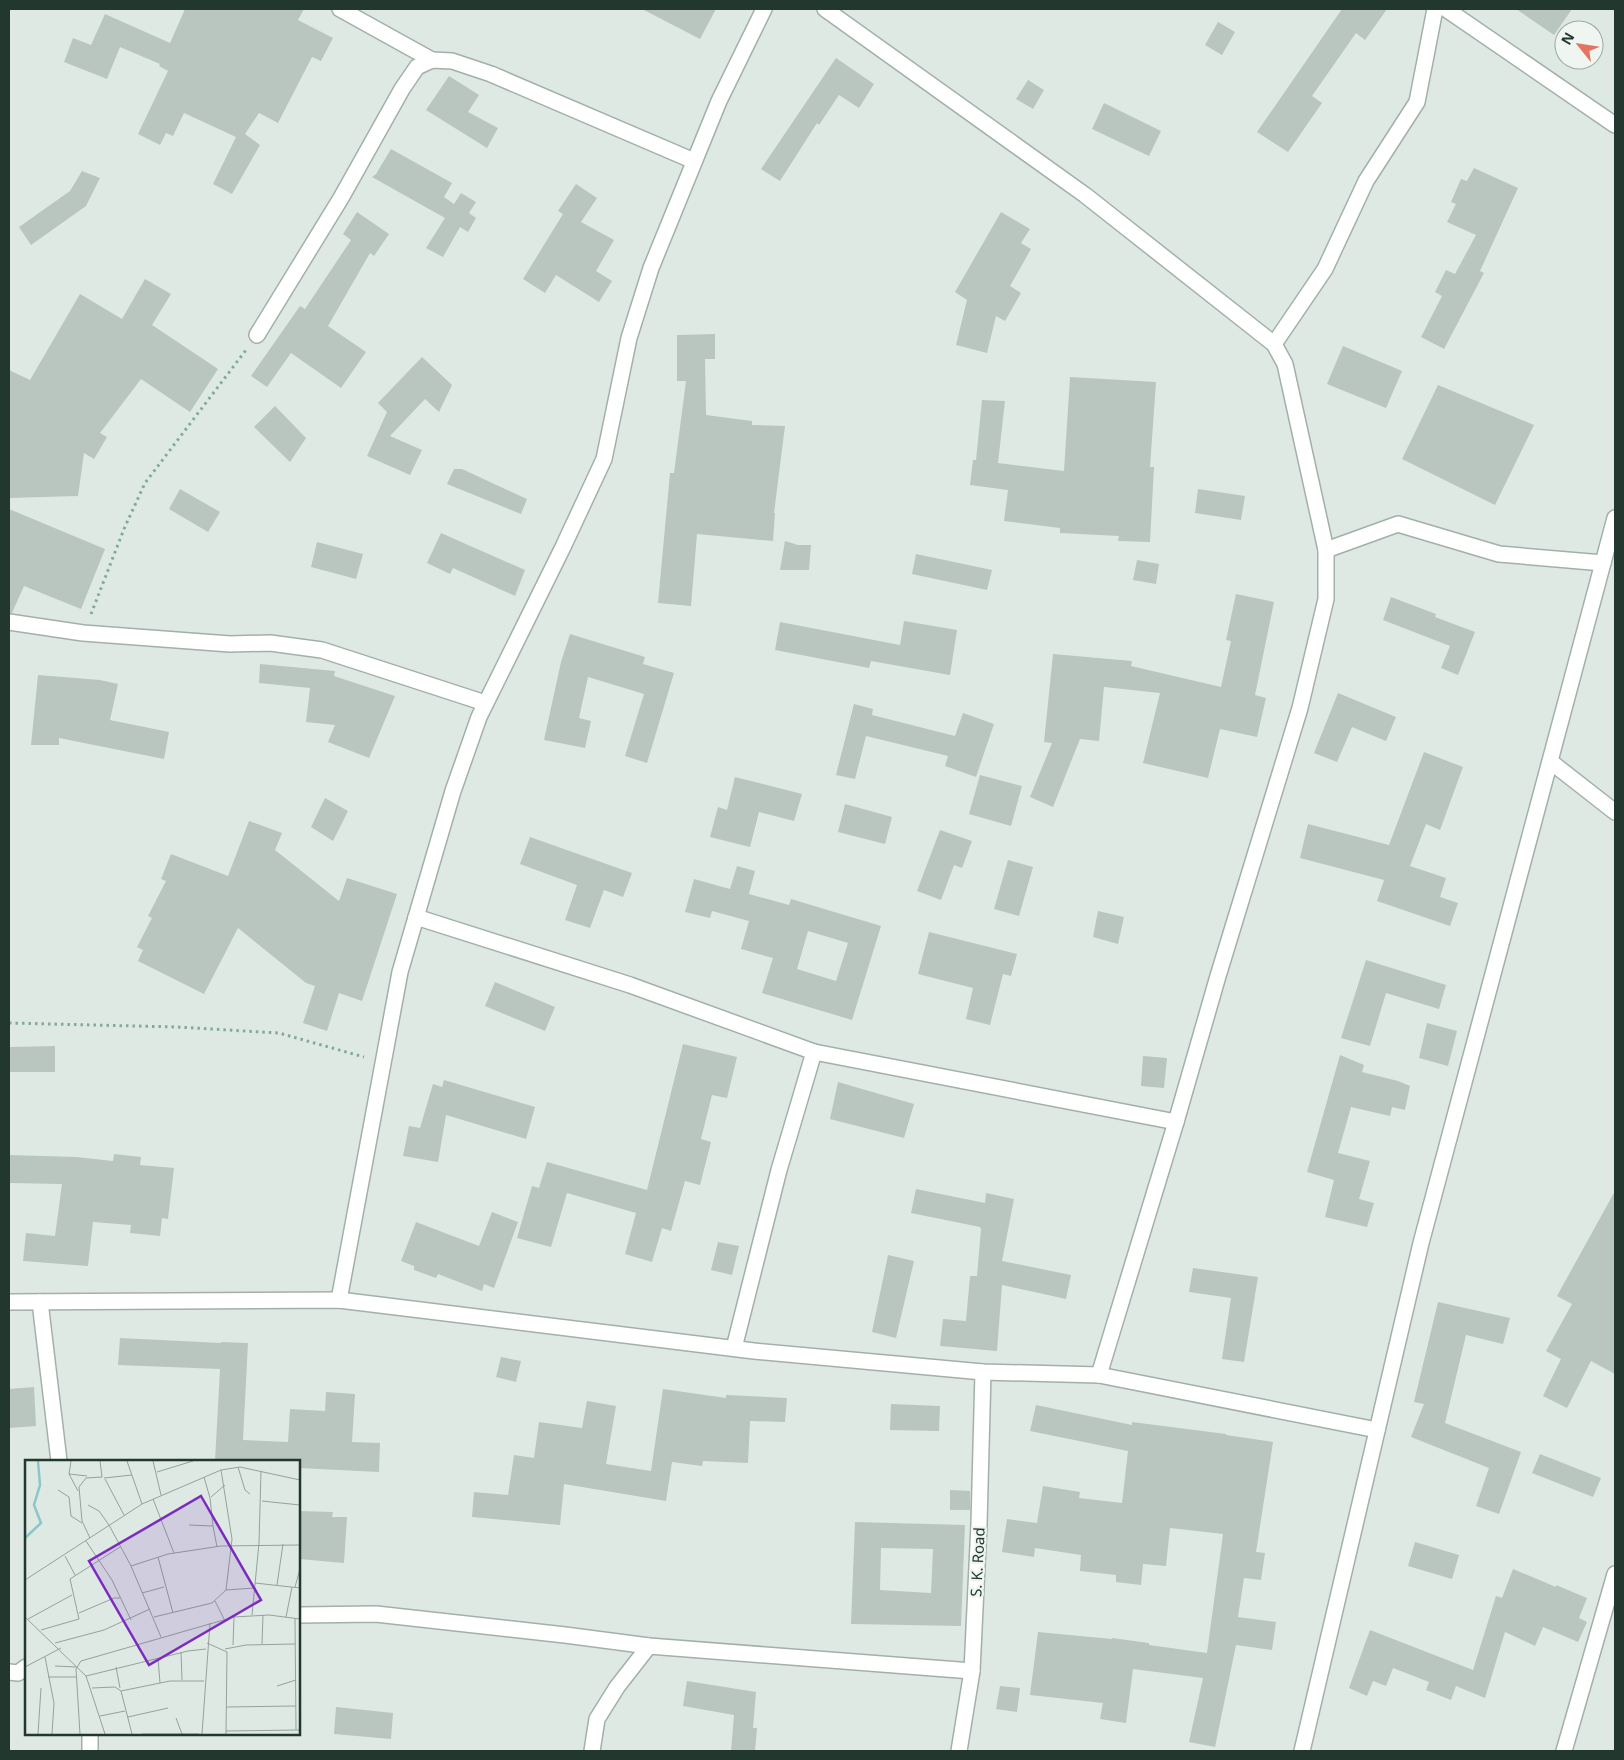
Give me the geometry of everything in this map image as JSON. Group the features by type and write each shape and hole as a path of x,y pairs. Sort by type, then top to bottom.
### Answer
{"street":[{"path":"340,9 432,60 452,61 491,74 694,161"},
{"path":"339,1300 400,972 452,791 485,704 559,556 604,459 632,330 651,268 719,101 764,9"},
{"path":"824,9 1085,195 1274,344 1286,364 1326,550 1326,599 1300,708 1099,1376"},
{"path":"1274,344 1325,269 1366,181 1417,102 1435,9"},
{"path":"1446,9 1615,125"},
{"path":"257,335 341,198 402,89 417,67 432,60"},
{"path":"1302,1751 1421,1243 1615,518"},
{"path":"1326,550 1398,524 1499,554 1603,563"},
{"path":"9,622 83,633 230,644 270,643 322,650 485,704"},
{"path":"1551,762 1615,812"},
{"path":"416,917 630,984 814,1052 1176,1122"},
{"path":"734,1348 779,1170 814,1052"},
{"path":"9,1302 339,1300 734,1348 983,1372 1099,1376 1377,1430"},
{"path":"40,1302 59,1460"},
{"name":"S. K. Road","path":"959,1751 972,1671 979,1524 983,1372"},
{"path":"1564,1751 1611,1603 1615,1574"},
{"path":"300,1616 376,1614 649,1646 972,1671"},
{"path":"592,1751 597,1719 617,1687 649,1646"},
{"path":"9,1672 18,1673 25,1668"},
{"path":"90,1735 90,1751"}],"path":[{"path":"83,633 124,529 146,483 257,335"},
{"path":"9,1023 177,1027 279,1032 384,1062"}],"building":[{"path":"185,9 304,9 298,20 333,38 321,61 312,57 278,123 259,113 245,134 260,145 232,194 213,184 236,137 184,113 173,136 166,133 160,145 138,134 168,71 159,66 160,64 120,47 107,79 64,62 73,38 91,45 105,14 170,43"},
{"path":"642,9 716,9 700,39"},
{"path":"1342,9 1387,9 1365,40 1356,33 1312,96 1322,103 1288,152 1257,132"},
{"path":"1516,9 1572,9 1564,20 1554,20 1554,35"},
{"path":"1218,22 1235,32 1222,55 1205,45"},
{"path":"836,58 874,84 859,108 839,95 819,125 817,123 780,181 761,169"},
{"path":"449,76 479,95 468,112 498,128 487,148 426,110"},
{"path":"1028,80 1044,90 1033,109 1016,99"},
{"path":"1104,103 1161,131 1149,156 1092,129"},
{"path":"391,149 452,183 444,197 454,204 461,193 476,202 469,213 476,218 468,232 460,227 443,257 426,248 445,218 372,177 376,174"},
{"path":"1474,168 1518,188 1480,271 1484,273 1444,349 1421,337 1442,296 1435,292 1446,270 1455,274 1476,235 1447,222 1456,204 1451,202 1461,179 1467,181"},
{"path":"82,171 100,178 86,206 31,245 19,227 70,191"},
{"path":"576,184 597,198 581,222 614,240 596,271 612,281 599,302 556,275 545,293 523,279 563,214 558,211"},
{"path":"357,212 389,234 374,256 370,253 328,326 366,352 341,388 291,353 267,387 251,376 300,306 305,309 351,240 343,234"},
{"path":"1001,212 1030,229 1021,243 1031,249 1010,286 1021,293 1005,321 996,316 987,353 956,345 967,300 955,292"},
{"path":"145,279 171,294 152,325 218,369 190,412 141,379 100,433 107,437 94,459 84,453 78,496 9,498 9,370 30,380 80,294 122,319"},
{"path":"715,334 715,359 705,359 706,415 752,421 752,425 785,426 774,513 773,541 697,534 691,606 658,603 670,473 674,473 686,381 677,381 677,335"},
{"path":"1343,346 1402,371 1386,408 1327,384"},
{"path":"422,357 452,385 439,412 425,399 390,436 422,450 410,475 367,456 387,412 378,403"},
{"path":"1070,377 1156,382 1150,467 1154,467 1150,542 1118,541 1119,536 1060,533 1060,528 1004,521 1008,490 970,485 973,460 976,460 982,400 1005,401 998,463 1064,471"},
{"path":"1438,385 1534,425 1495,505 1402,459"},
{"path":"275,406 306,438 290,462 254,427"},
{"path":"454,469 462,469 527,499 521,514 447,484"},
{"path":"180,489 220,512 208,532 169,509"},
{"path":"1198,489 1245,496 1241,520 1195,513"},
{"path":"9,509 105,549 81,609 24,586 12,613 9,613"},
{"path":"441,533 525,570 515,596 453,568 450,574 427,563"},
{"path":"785,541 798,545 811,545 809,570 780,570"},
{"path":"317,542 363,554 356,579 311,567"},
{"path":"916,554 992,570 987,590 912,574"},
{"path":"1137,560 1159,564 1156,584 1133,580"},
{"path":"1236,594 1274,602 1255,695 1266,698 1257,737 1220,729 1208,778 1143,763 1160,693 1104,687 1099,741 1080,739 1053,807 1030,797 1052,743 1044,742 1053,654 1132,661 1131,666 1221,687 1231,641 1226,640"},
{"path":"1391,597 1436,614 1435,617 1475,632 1458,675 1441,668 1450,646 1383,620"},
{"path":"904,621 957,630 950,675 871,661 869,668 775,650 780,622 900,645"},
{"path":"570,634 645,657 643,664 674,673 647,763 625,756 644,694 588,677 579,718 591,721 585,748 544,740 561,662"},
{"path":"260,664 335,671 334,676 395,696 369,758 328,742 335,725 306,722 310,688 259,683"},
{"path":"38,675 100,680 118,684 110,720 169,732 164,759 59,738 59,745 31,745"},
{"path":"1338,693 1396,717 1386,741 1352,727 1337,762 1314,753"},
{"path":"854,704 873,709 872,715 955,736 963,713 994,724 976,777 945,766 948,756 866,736 855,779 836,775"},
{"path":"1424,752 1463,767 1440,830 1426,824 1410,866 1446,878 1440,897 1458,903 1450,926 1377,901 1384,880 1300,858 1308,824 1389,845"},
{"path":"980,775 1022,786 1011,826 969,814"},
{"path":"735,777 802,794 794,821 759,812 750,847 710,837 718,807 727,810"},
{"path":"325,798 348,811 333,841 311,827"},
{"path":"845,804 892,817 885,844 838,832"},
{"path":"249,821 282,833 275,850 339,901 347,878 397,894 362,1001 339,993 327,1031 303,1023 315,986 306,983 238,928 204,994 138,961 143,950 137,947 152,918 148,916 166,881 161,879 171,854 228,876"},
{"path":"940,830 972,841 962,868 954,865 941,900 917,891"},
{"path":"530,837 632,873 623,897 604,890 590,928 565,920 577,885 520,864"},
{"path":"1008,860 1033,867 1019,916 994,909"},
{"path":"737,866 755,871 749,894 789,905 791,899 881,926 852,1020 762,993 773,958 741,949 749,921 712,911 710,918 685,912 694,879 730,889","holes":["808,931 848,943 836,981 797,969"]},
{"path":"1098,911 1124,917 1118,944 1093,937"},
{"path":"929,932 1017,954 1011,976 1003,974 990,1025 966,1019 973,988 918,974"},
{"path":"1366,960 1446,985 1439,1009 1386,993 1370,1046 1341,1038"},
{"path":"495,982 555,1007 545,1031 485,1006"},
{"path":"1427,1023 1457,1031 1448,1066 1419,1058"},
{"path":"683,1044 737,1057 727,1098 712,1095 701,1139 711,1142 700,1185 685,1181 671,1231 662,1228 652,1262 625,1254 636,1213 567,1193 551,1247 517,1238 532,1186 539,1188 547,1162 647,1190"},
{"path":"55,1046 55,1072 9,1072 9,1047"},
{"path":"1340,1055 1364,1065 1362,1072 1410,1086 1405,1110 1392,1107 1390,1116 1351,1107 1338,1153 1370,1161 1359,1199 1374,1203 1367,1227 1325,1217 1334,1180 1307,1172"},
{"path":"1143,1056 1167,1058 1164,1088 1141,1086"},
{"path":"444,1080 535,1107 526,1139 446,1115 438,1162 403,1156 409,1126 420,1128 433,1084 442,1087"},
{"path":"838,1082 914,1104 904,1138 830,1119"},
{"path":"114,1154 141,1157 140,1165 174,1168 168,1219 162,1218 160,1236 130,1233 131,1225 93,1222 88,1266 23,1261 26,1233 55,1236 62,1184 9,1183 9,1155 76,1157 113,1161"},
{"path":"916,1189 985,1203 986,1193 1014,1199 1002,1261 1071,1275 1066,1299 1002,1285 997,1351 940,1346 943,1319 966,1321 970,1276 977,1276 981,1229 980,1227 911,1213"},
{"path":"1615,1191 1615,1374 1591,1361 1567,1408 1543,1396 1561,1359 1546,1351 1572,1304 1557,1296"},
{"path":"492,1212 518,1222 494,1288 484,1284 482,1291 438,1274 436,1278 414,1270 414,1266 401,1261 416,1222 479,1246"},
{"path":"718,1242 739,1246 732,1275 711,1270"},
{"path":"888,1255 914,1261 896,1338 872,1332"},
{"path":"1193,1268 1258,1277 1244,1362 1222,1359 1231,1298 1189,1292"},
{"path":"1438,1302 1510,1318 1503,1344 1466,1335 1445,1423 1521,1452 1499,1514 1476,1506 1489,1468 1411,1437 1424,1404 1414,1402"},
{"path":"120,1338 248,1343 243,1440 288,1442 290,1409 325,1411 326,1392 355,1394 352,1442 380,1443 379,1472 300,1468 300,1460 215,1460 220,1369 118,1365"},
{"path":"501,1357 521,1361 516,1382 496,1377"},
{"path":"34,1387 36,1426 9,1428 9,1389"},
{"path":"663,1389 726,1398 726,1395 787,1398 785,1422 750,1421 748,1463 703,1461 702,1466 672,1462 666,1501 564,1484 560,1525 472,1517 474,1492 508,1495 514,1455 534,1458 539,1422 582,1428 587,1401 616,1406 606,1464 651,1471"},
{"path":"891,1404 940,1406 939,1431 890,1430"},
{"path":"1036,1405 1132,1425 1132,1422 1273,1442 1256,1552 1265,1553 1261,1580 1244,1578 1238,1617 1276,1622 1272,1650 1236,1645 1215,1747 1189,1742 1203,1678 1133,1669 1126,1723 1100,1719 1103,1703 1030,1695 1038,1632 1112,1638 1207,1653 1223,1534 1170,1528 1166,1566 1143,1564 1141,1585 1116,1582 1116,1575 1080,1571 1081,1555 1035,1548 1034,1557 1002,1552 1007,1519 1037,1523 1043,1486 1080,1492 1079,1498 1122,1503 1128,1451 1030,1431"},
{"path":"1540,1454 1601,1478 1593,1497 1532,1473"},
{"path":"950,1490 970,1491 970,1510 950,1510"},
{"path":"300,1511 333,1512 332,1517 347,1517 344,1563 300,1559"},
{"path":"855,1522 965,1525 961,1626 851,1624","holes":["881,1548 933,1549 931,1593 880,1590"]},
{"path":"1415,1542 1459,1555 1452,1579 1408,1566"},
{"path":"1513,1569 1587,1598 1579,1618 1587,1622 1578,1642 1543,1627 1535,1646 1505,1632 1485,1698 1456,1686 1451,1700 1426,1690 1429,1682 1393,1668 1386,1686 1373,1681 1367,1696 1349,1688 1370,1630 1473,1670 1496,1596 1502,1598"},
{"path":"687,1681 756,1692 753,1728 757,1728 755,1751 731,1751 734,1715 683,1706"},
{"path":"1000,1686 1020,1688 1017,1712 996,1709"},
{"path":"336,1707 393,1713 391,1739 334,1734"}]}
